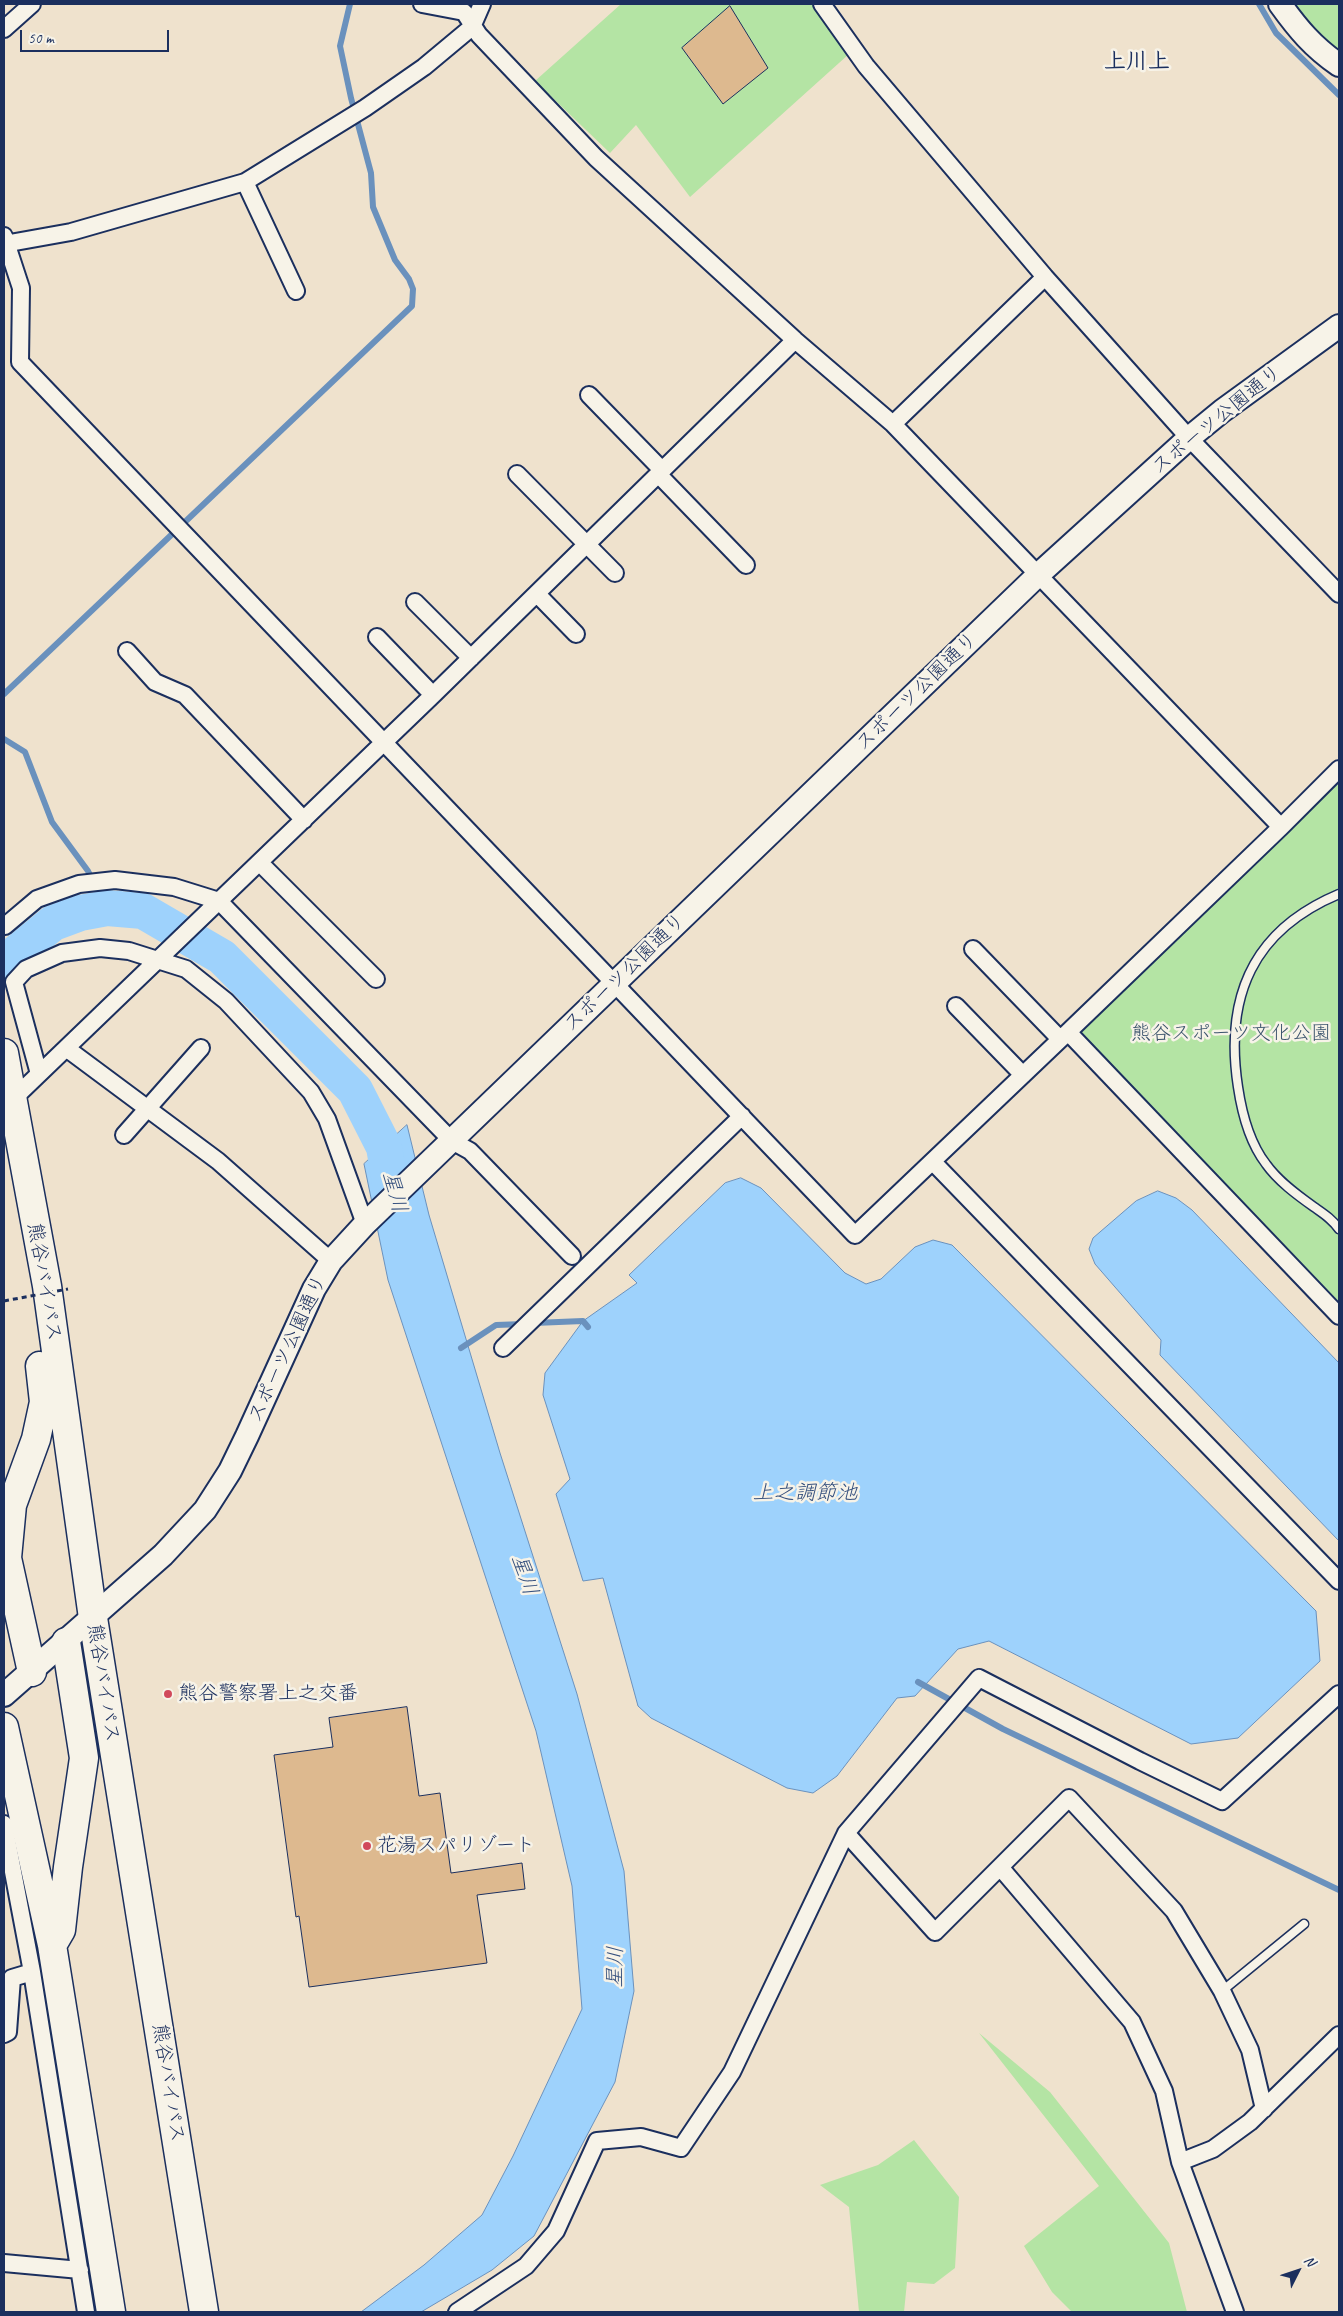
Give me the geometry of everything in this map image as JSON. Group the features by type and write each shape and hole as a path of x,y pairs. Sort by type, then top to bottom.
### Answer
{"highway":[{"name":"熊谷バイパス","path":"4,1053 8,1105 42,1264 93,1618 201,2306"},
{"path":"32,1672 7,1558 12,1505 36,1438 44,1402 32,1286 42,1264"},
{"path":"52,1945 62,1930 68,1867 84,1758 66,1642"},
{"path":"4,1727 52,1945 111,2312"}],"street":[{"path":"4,29 32,4"},
{"path":"422,4 464,12 472,27 596,158 795,340 893,424 1282,827"},
{"path":"482,4 472,27 424,67 365,108 245,182 72,232 5,241 21,288 20,362 855,1235 1282,827 1339,769"},
{"path":"822,4 866,66 1045,277 1189,438 1339,594"},
{"path":"1280,4 1296,26 1317,49 1339,64"},
{"path":"245,182 296,291"},
{"path":"893,424 1045,277"},
{"name":"スポーツ公園通り","path":"4,1695 163,1555 205,1510 230,1471 314,1289 331,1261 365,1224 1039,574 1189,438 1222,411 1339,326"},
{"path":"8,1105 157,959 385,742 795,340"},
{"path":"589,395 746,564"},
{"path":"517,474 615,573"},
{"path":"537,594 576,634"},
{"path":"414,602 471,658"},
{"path":"377,637 433,695"},
{"path":"126,651 155,682 185,695 304,820"},
{"path":"260,863 376,979"},
{"path":"5,926 37,899 79,884 108,880 174,887 219,901 447,1146 470,1151 572,1256"},
{"path":"39,1074 14,982 26,969 62,953 100,948 128,951 186,969 226,1001 311,1092 327,1119 365,1224"},
{"path":"973,949 1064,1035 1339,1316"},
{"path":"956,1006 1023,1075"},
{"path":"66,1048 218,1161 331,1261"},
{"path":"124,1135 201,1048"},
{"path":"503,1348 742,1116"},
{"path":"933,1162 1339,1581"},
{"path":"456,2312 526,2266 556,2231 597,2141 640,2137 681,2148 732,2072 846,1833 979,1678 1222,1801 1339,1694"},
{"path":"846,1833 935,1932 1069,1798 1174,1911 1222,1990 1250,2050 1264,2108"},
{"path":"4,1824 32,1972 86,2312"},
{"path":"1000,1867 1132,2022 1164,2091 1180,2162 1236,2312"},
{"path":"4,2034 8,2032 12,1978 32,1972"},
{"path":"1180,2162 1214,2149 1250,2122 1339,2035"},
{"path":"4,2263 80,2270"}],"lane":[{"path":"1339,894 1318,903 1291,920 1268,943 1252,968 1240,1002 1234,1032 1235,1067 1240,1102 1248,1131 1266,1165 1285,1184 1333,1220 1339,1229"},
{"path":"1222,1990 1304,1924"}],"path":[{"path":"4,1301 68,1289"}],"green space":[{"path":"621,4 814,4 849,54 690,197 636,125 610,153 535,81"},
{"path":"1296,4 1339,4 1339,51 1309,28"},
{"name":"熊谷スポーツ文化公園","path":"1339,783 1339,1302 1078,1030"},
{"path":"979,2033 1050,2092 1169,2243 1187,2312 1072,2312 1052,2292 1024,2246 1099,2186"},
{"path":"914,2140 959,2197 955,2268 934,2284 907,2282 904,2312 859,2312 849,2207 820,2185 878,2165"}],"water":[{"path":"407,1125 429,1215 500,1453 577,1694 624,1871 634,1991 615,2082 534,2236 492,2270 421,2312 361,2312 424,2265 482,2215 513,2156 582,2009 572,1886 536,1731 388,1280 364,1164"},
{"name":"上之調節池","path":"741,1178 761,1188 845,1273 866,1284 881,1279 915,1247 933,1240 952,1245 1316,1611 1320,1661 1238,1738 1191,1744 989,1641 958,1649 915,1696 897,1698 837,1776 813,1793 787,1788 651,1718 638,1706 603,1578 583,1581 556,1494 570,1479 543,1395 545,1373 583,1321 637,1283 629,1275 725,1183"},
{"path":"1158,1191 1176,1198 1192,1210 1339,1363 1339,1541 1160,1355 1161,1340 1095,1264 1089,1249 1093,1238 1136,1201"}],"building":[{"path":"730,6 768,68 723,104 682,48"},
{"name":"花湯スパリゾート","path":"407,1707 419,1796 440,1793 451,1873 522,1863 525,1889 477,1895 487,1963 309,1987 299,1916 296,1917 274,1755 333,1747 329,1718"}],"waterway":[{"path":"4,694 412,306 413,289 409,279 395,260 373,207 371,173 351,98 340,46 350,4"},
{"path":"1259,4 1276,33 1339,95"},
{"path":"4,739 25,752 52,822 88,871 107,908"},
{"name":"星川","path":"4,963 53,923 80,913 107,908 143,911 222,957 355,1090 384,1147 392,1194"},
{"path":"534,1323 583,1321 588,1327"},
{"path":"461,1348 496,1325 524,1324"},
{"path":"918,1682 1003,1729 1339,1890"}],"place":[{"name":"熊谷警察署上之交番","path":"168,1694"},
{"name":"花湯スパリゾート","path":"367,1846"}],"district":[{"name":"上川上","path":"1137,62"}]}
